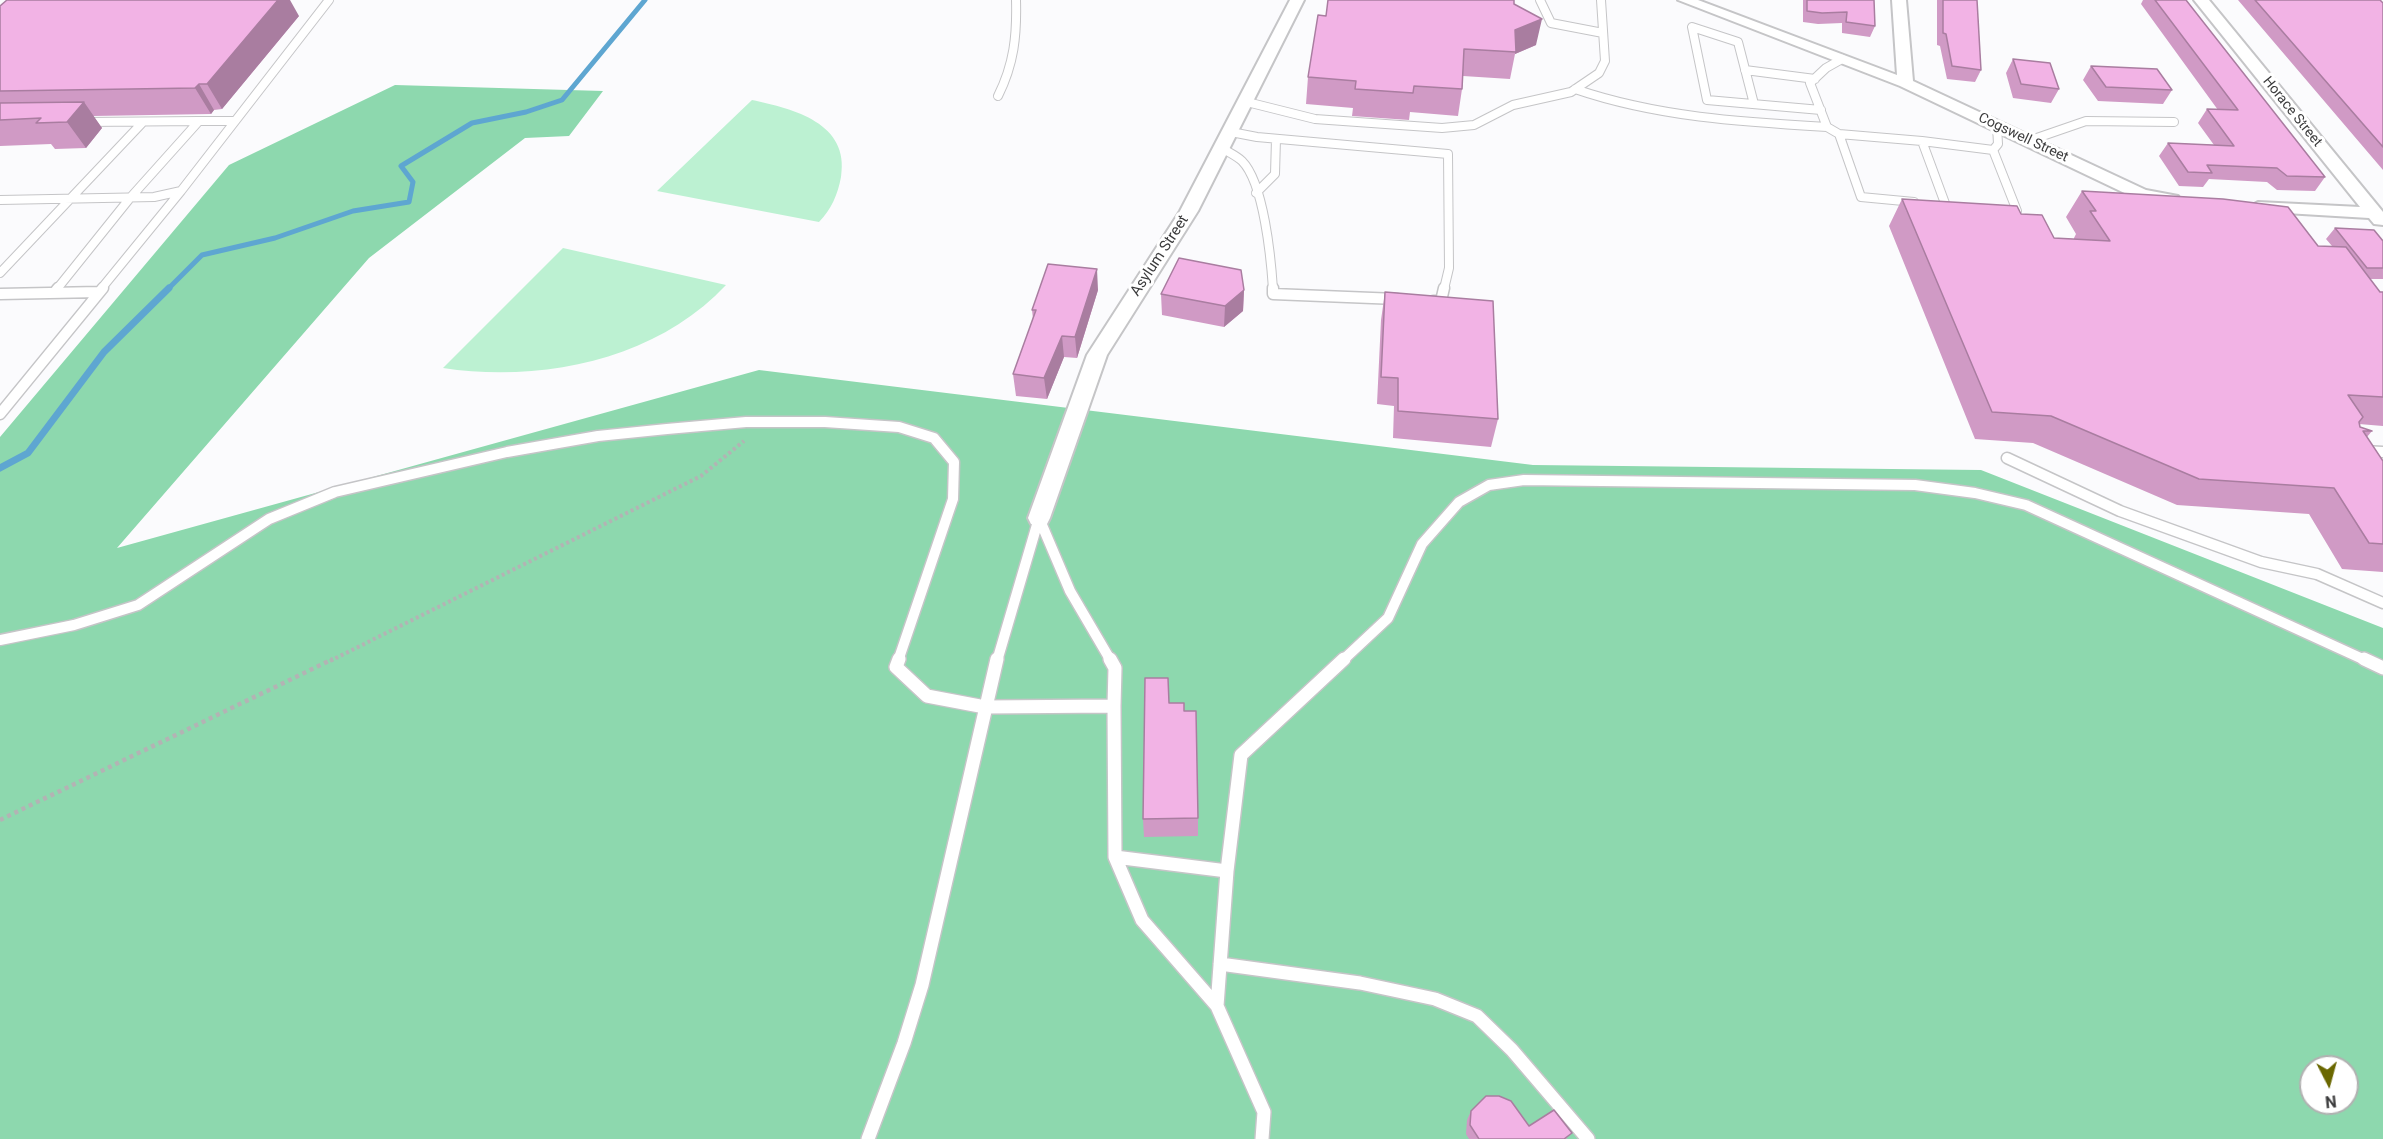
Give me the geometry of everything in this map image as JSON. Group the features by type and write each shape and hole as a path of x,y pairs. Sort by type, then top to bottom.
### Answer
{"street":[{"name":"Asylum Street","path":"1039,518 1096,355 1189,211 1247,102 1297,0"},
{"name":"Cogswell Street","path":"1685,0 1905,83 2141,194 2184,203"},
{"path":"1899,0 1905,83"},
{"name":"Horace Street","path":"2201,0 2378,219"},
{"path":"2244,206 2378,219"}],"lane":[{"path":"998,96 1009,75 1018,47 1016,0"},
{"path":"1540,0 1551,23 1557,26 1603,33"},
{"path":"1247,102 1315,119 1391,126 1462,127 1474,125 1513,105 1575,89 1599,73 1605,62 1600,0"},
{"path":"0,414 181,191 324,1"},
{"path":"1755,104 1738,42 1692,27 1707,100 1821,110"},
{"path":"1827,128 1810,83 1826,68 1842,60"},
{"path":"1745,70 1815,79"},
{"path":"1575,89 1611,103 1691,118 1827,128 1839,134 1993,150"},
{"path":"54,293 130,198 199,121"},
{"path":"72,123 235,121"},
{"path":"2028,141 2086,121 2174,122"},
{"path":"0,273 143,122"},
{"path":"1993,150 1998,144 1997,126"},
{"path":"1839,134 1861,197 1925,203"},
{"path":"1227,140 1276,139 1448,154 1449,268 1441,301 1419,300"},
{"path":"1256,193 1275,174 1276,139"},
{"path":"1227,140 1248,169 1269,234 1273,294 1408,300"},
{"path":"1922,141 1946,206"},
{"path":"1993,150 2017,211 2006,210"},
{"path":"1,200 154,197 181,191"},
{"path":"1935,204 1958,206"},
{"path":"0,294 99,292"},
{"path":"0,640 74,625 138,605 269,519 335,492 421,470 598,436 766,422 899,427 934,438 954,462 953,499 896,667 927,696 985,707 1114,706"},
{"path":"2352,451 2383,452"},
{"path":"2007,458 2120,511 2261,562 2317,574 2383,603"},
{"path":"1217,1006 1227,872 1242,755 1388,618 1422,544 1458,502 1489,485 1524,480 1915,485 1975,493 2026,505 2383,668"},
{"path":"1039,518 1070,591 1115,669 1115,856 1142,920 1217,1006 1264,1112 1262,1139"},
{"path":"868,1139 922,987 985,707 1015,587 1039,518"},
{"path":"1115,856 1227,872"},
{"path":"1220,964 1360,982 1435,999 1477,1017 1512,1050 1588,1139"}],"path":[{"path":"0,820 442,607 701,476 766,422"}],"green space":[{"path":"395,85 603,91 569,136 525,138 369,258 117,548 759,370 1533,465 1981,470 2383,628 2383,1139 0,1139 0,437 229,165"},
{"path":"752,100 801,114 828,131 837,143 841,159 840,183 836,196 819,222 657,191"},
{"path":"563,248 726,285 698,311 666,332 632,348 595,360 557,368 519,372 480,372 443,368"}],"building":[{"path":"7,0 278,0 207,84 199,84 195,88 0,91 0,6"},
{"path":"1328,0 1514,0 1514,4 1542,19 1515,30 1516,52 1464,49 1462,89 1414,86 1413,93 1355,89 1356,81 1308,77 1318,15 1326,16"},
{"path":"1807,0 1874,0 1875,26 1846,22 1847,12 1807,11"},
{"path":"1943,0 1977,0 1981,70 1952,66 1946,34 1943,33"},
{"path":"2155,0 2186,0 2325,177 2287,176 2277,168 2207,165 2212,173 2188,172 2168,143 2234,146 2207,109 2238,110"},
{"path":"2255,0 2380,0 2383,3 2383,147"},
{"path":"2013,59 2050,63 2059,89 2021,84"},
{"path":"2091,66 2157,69 2172,90 2106,87"},
{"path":"84,102 67,122 36,123 41,118 0,120 0,103"},
{"path":"2082,191 2223,199 2288,207 2318,246 2346,247 2380,292 2383,292 2383,397 2348,395 2363,417 2359,422 2360,427 2372,431 2363,431 2383,461 2383,544 2369,543 2334,488 2199,479 2051,416 1992,412 1902,199 2017,206 2021,214 2042,215 2054,238 2110,241 2090,211 2096,211"},
{"path":"2335,228 2374,230 2383,241 2383,268 2367,268"},
{"path":"1179,258 1241,270 1244,290 1225,306 1161,294"},
{"path":"1048,264 1097,269 1075,337 1062,336 1044,378 1013,374 1036,310 1032,310"},
{"path":"1385,292 1493,301 1498,419 1398,411 1398,378 1381,377"},
{"path":"1145,678 1168,678 1169,703 1184,703 1184,711 1196,711 1198,818 1143,819"},
{"path":"1486,1096 1499,1096 1511,1101 1529,1126 1554,1110 1572,1133 1564,1139 1479,1139 1470,1125 1471,1111"}],"waterway":[{"path":"169,288 202,255 275,238 353,211 409,202 413,182 401,166 472,123 526,112 562,100 645,0"},
{"path":"0,468 28,453 104,352 169,288"}]}
